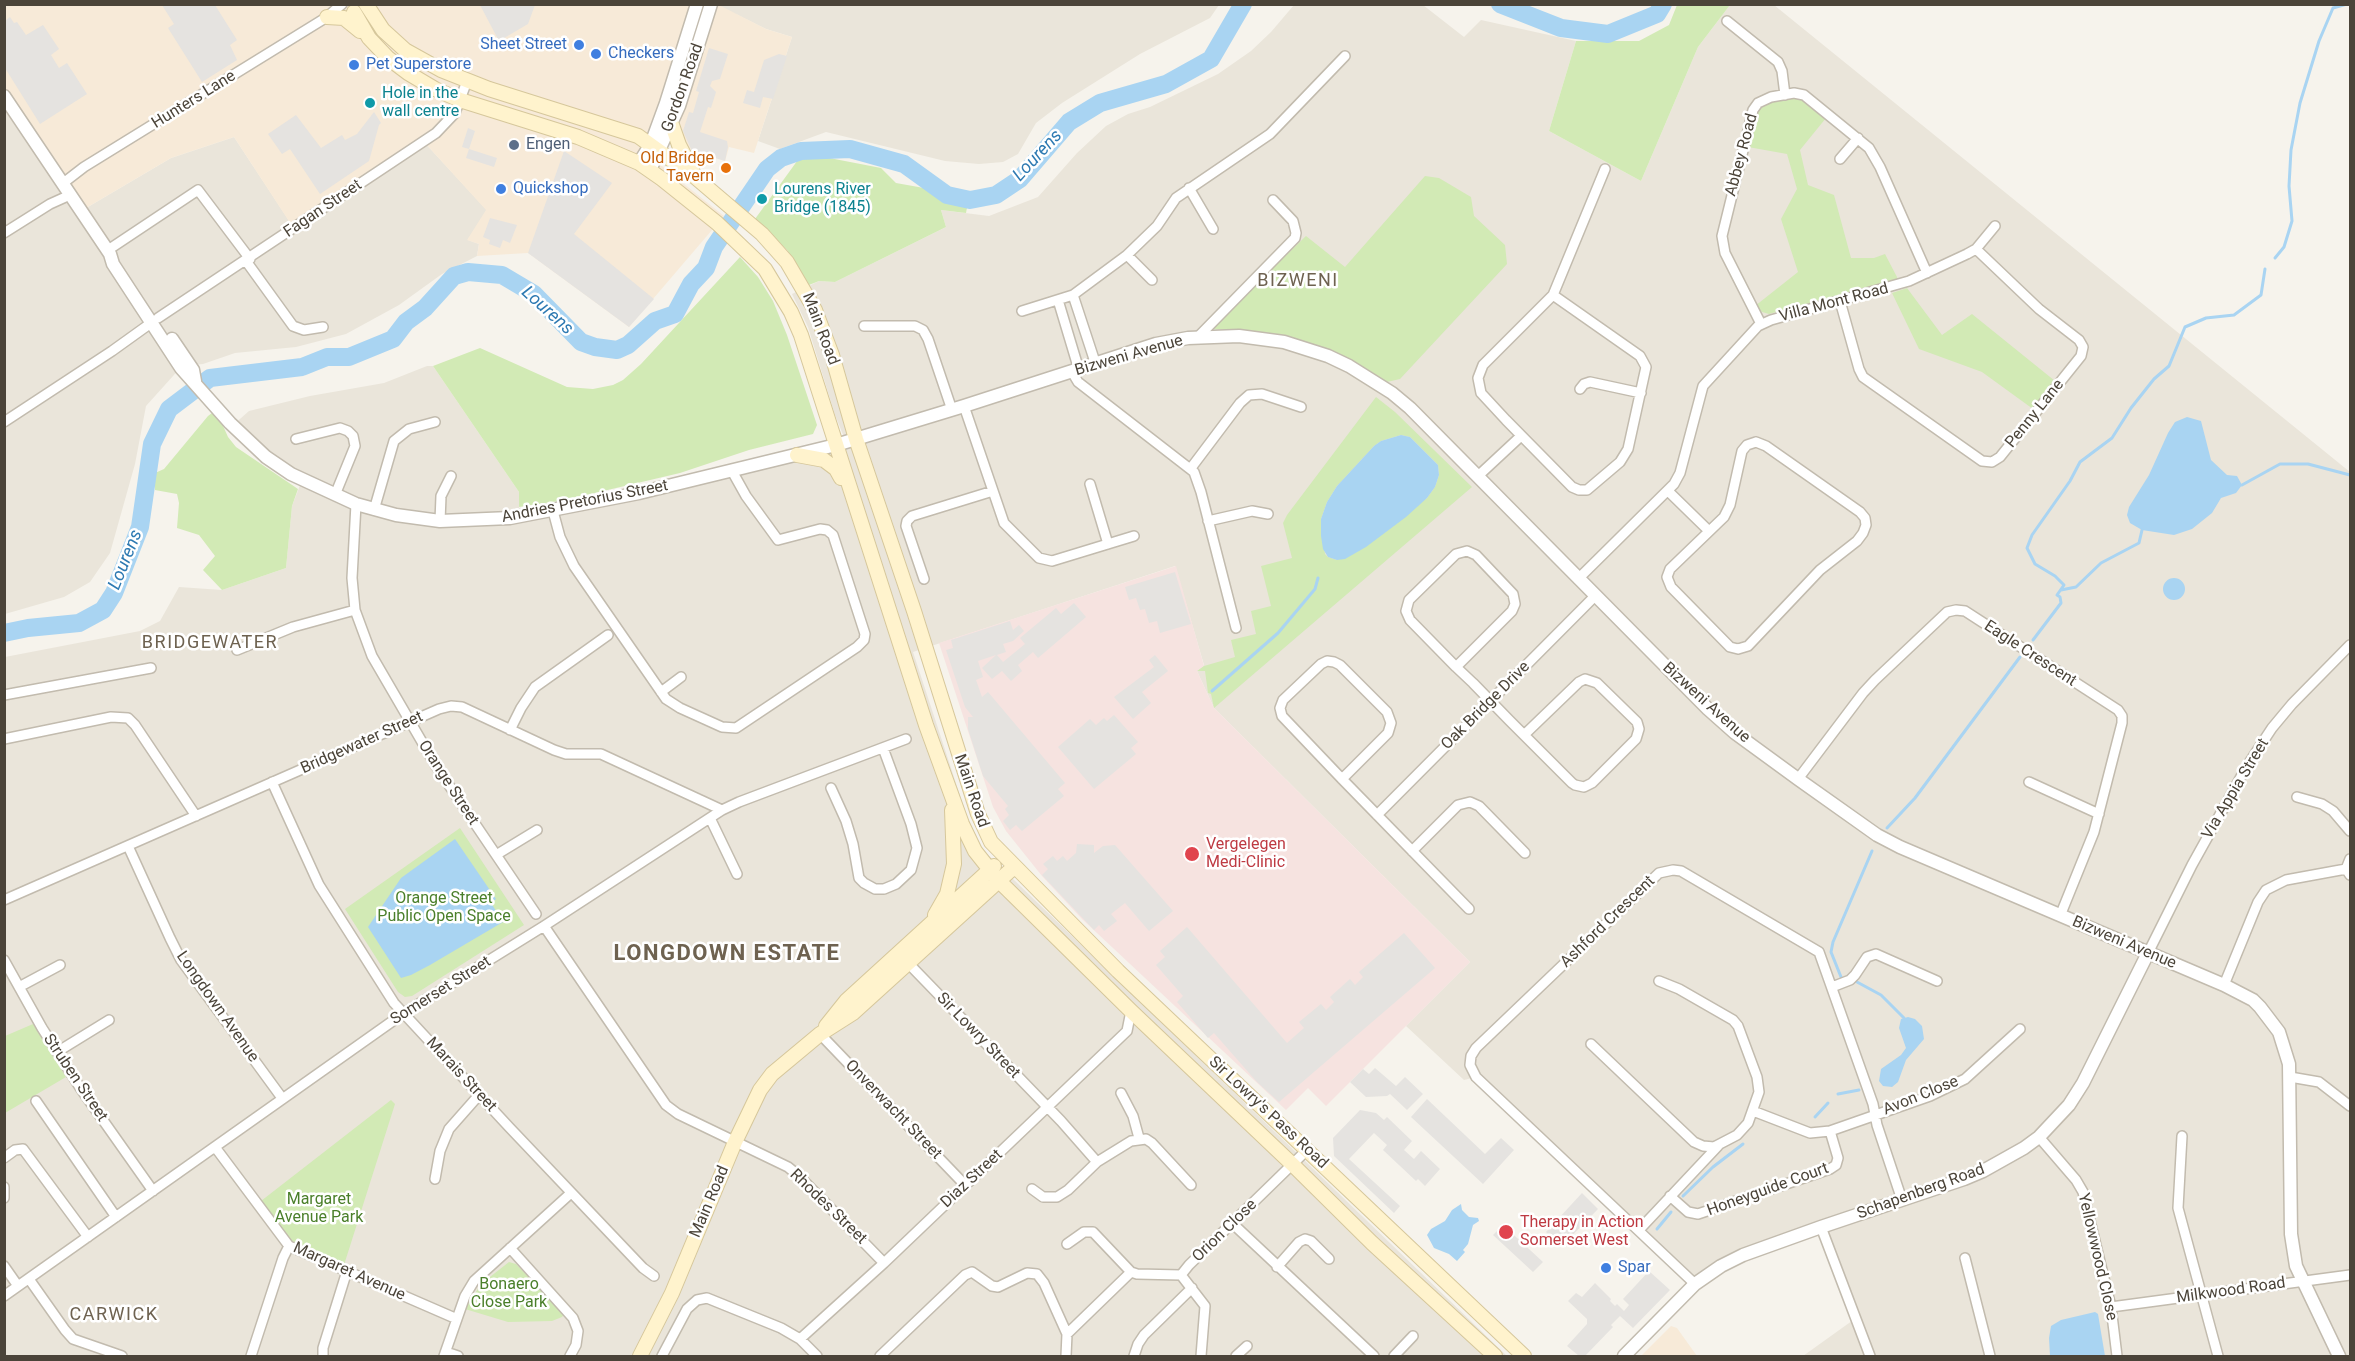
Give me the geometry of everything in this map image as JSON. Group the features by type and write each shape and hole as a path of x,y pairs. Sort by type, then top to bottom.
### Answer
{"main road":[{"name":"Main Road","path":"353,7 369,38 388,58 408,73 460,100 578,137 645,167 717,223 765,269 791,312 801,335 853,502 949,789 974,850 994,875"},
{"name":"Main Road","path":"353,7 384,30 405,50 441,70 467,81 623,130 655,147 729,205 762,234 788,262 815,310 832,355 856,439 914,611 978,814 991,843 1004,856 994,875 909,964 853,1013 820,1034 771,1074 760,1090 735,1142 672,1293 640,1356"},
{"path":"327,17 349,20 369,38"},
{"path":"672,124 679,145 695,177"},
{"path":"797,455 817,458 830,464 840,475 853,502"},
{"path":"928,927 947,894 954,864 954,833 949,789"},
{"name":"Sir Lowry's Pass Road","path":"1004,856 1118,971 1524,1356"},
{"name":"Main Road","path":"820,1034 846,1001 928,927 994,875 1014,867"},
{"name":"Sir Lowry's Pass Road","path":"994,875 1131,1011 1372,1243 1495,1356"}],"street":[{"name":"Gordon Road","path":"655,147 697,4"},
{"name":"Gordon Road","path":"645,167 655,147 672,124 708,5"},
{"name":"Hunters Lane","path":"62,184 75,173 327,17 353,7"},
{"path":"1727,21 1778,62 1782,71 1785,95 1804,95 1869,148 1880,167 1927,273"},
{"path":"1022,311 1073,295 1127,255 1157,226 1171,204 1189,188 1270,134 1345,56"},
{"name":"Fagan Street","path":"4,422 436,133 455,113 467,81"},
{"name":"Abbey Road","path":"1761,324 1725,253 1722,236 1753,110 1764,100 1785,95"},
{"name":"Andries Pretorius Street","path":"4,96 109,252 113,264 192,376 222,414 266,457 291,474 356,504 374,510 440,521 510,518 553,511 732,471 856,439"},
{"path":"1840,159 1858,138"},
{"path":"1553,295 1642,358 1646,371 1628,449 1620,462 1587,490 1572,487 1484,397 1479,388 1479,373 1483,365 1553,295 1605,169"},
{"path":"1189,188 1213,229"},
{"path":"109,252 200,192 292,326 304,330 323,327"},
{"path":"4,233 50,204 70,195"},
{"path":"1198,337 1295,238 1293,221 1273,200"},
{"name":"Villa Mont Road","path":"1578,579 1668,491 1680,473 1702,386 1761,324 1901,284 1976,249 1995,226"},
{"name":"Penny Lane","path":"1840,301 1863,377 1982,461 1992,462 2000,457 2081,356 2083,347 2079,340 2039,309 1976,249"},
{"path":"1127,255 1152,280"},
{"path":"1073,295 1096,364"},
{"path":"1058,300 1078,382 1191,468 1197,481 1236,628"},
{"path":"864,326 915,326 923,330 958,408 973,432 1007,527 1043,560 1053,561 1134,536"},
{"name":"Bizweni Avenue","path":"856,439 1156,344 1198,337 1239,336 1284,342 1339,361 1392,393 1478,476 1708,709 1735,733 1797,779 1877,835 2224,985 2253,1000 2279,1032 2286,1053 2290,1077 2291,1234 2296,1266 2301,1281 2339,1356"},
{"path":"1580,389 1584,384 1590,382 1641,393"},
{"path":"1191,468 1240,403 1249,395 1262,394 1301,407"},
{"path":"374,510 394,441 409,429 435,422"},
{"path":"296,439 340,428 348,430 353,436 355,446 335,495"},
{"path":"1478,476 1521,436"},
{"path":"1756,442 1766,446 1860,512 1865,518 1866,525 1857,541 1820,570 1755,639 1741,649 1730,647 1671,587 1668,580 1670,569 1709,531 1724,517 1728,508 1742,451 1747,445 1756,442"},
{"path":"553,511 560,537 574,566 666,699 722,727 736,728 864,640 864,628 833,535 827,530 820,529 778,540 746,496 732,471"},
{"path":"440,521 441,496 451,476"},
{"path":"1090,484 1108,544"},
{"path":"924,579 906,526 909,518 993,491"},
{"path":"1668,491 1709,531"},
{"name":"Orange Street","path":"356,504 352,578 355,610 372,656 409,722 537,914"},
{"path":"1208,521 1252,511 1268,514"},
{"path":"1456,667 1512,611 1515,604 1515,597 1510,591 1476,555 1467,551 1456,554 1409,600 1406,607 1410,620 1456,667 1491,702 1524,735 1572,783 1582,787 1592,783 1634,742 1639,729 1637,722 1597,683 1585,679 1579,682 1524,735"},
{"name":"Oak Bridge Drive","path":"1377,815 1595,596"},
{"path":"237,650 293,627 355,610"},
{"name":"Eagle Crescent","path":"1797,779 1863,693 1943,615 1951,610 1960,610 2120,713 2122,723 2099,814 2085,858 2060,916"},
{"path":"510,730 520,708 535,687 608,635"},
{"name":"Via Appia Street","path":"2148,953 2203,844 2247,766 2272,728 2292,704 2350,645"},
{"path":"1342,779 1388,733 1391,723 1387,712 1340,665 1327,661 1283,700 1280,712 1284,720 1469,909"},
{"path":"4,695 151,668"},
{"path":"661,692 681,677"},
{"name":"Bridgewater Street","path":"4,900 439,709 462,707 566,754 601,754 722,810"},
{"path":"4,739 111,717 128,718 135,724 196,816"},
{"name":"Somerset Street","path":"4,1296 404,1013 544,926 722,810 906,739"},
{"path":"831,788 846,821 859,878 875,889 884,889 896,884 911,870 917,855 917,848 911,824 883,747"},
{"name":"Marais Street","path":"272,782 319,885 394,1003 571,1193 643,1268 654,1276"},
{"path":"2028,782 2099,814"},
{"path":"2297,796 2322,804 2333,811 2350,831"},
{"path":"1412,851 1458,805 1470,802 1479,806 1525,853"},
{"path":"710,818 737,874"},
{"path":"496,855 537,830"},
{"name":"Longdown Avenue","path":"129,846 181,960 282,1098"},
{"path":"2224,985 2258,902 2266,890 2286,880 2348,872 2350,859"},
{"name":"Ashford Crescent","path":"1695,1284 1476,1077 1470,1065 1471,1056 1476,1048 1653,878 1666,870 1681,871 1812,947 1822,958 1902,1200"},
{"path":"544,926 666,1105 678,1114 735,1142"},
{"name":"Schapenberg Road","path":"1624,1356 1695,1284 1736,1259 1983,1171 2039,1137 2069,1105 2083,1083 2148,953"},
{"path":"1832,987 1850,980 1867,957 1876,954 1937,981"},
{"name":"Struben Street","path":"4,960 57,1052 153,1191"},
{"name":"Sir Lowry Street","path":"909,964 1097,1162"},
{"path":"19,987 60,965"},
{"path":"1639,1230 1718,1146 1743,1129 1753,1111 1760,1086 1738,1026 1733,1020 1679,989 1659,981"},
{"name":"Diaz Street","path":"800,1339 884,1263 1127,1031 1131,1011"},
{"path":"57,1052 109,1020"},
{"name":"Avon Close","path":"1830,1131 1930,1096 1965,1079 2020,1029"},
{"name":"Onverwacht Street","path":"820,1034 965,1185"},
{"path":"1591,1044 1694,1142 1707,1147 1718,1146"},
{"path":"2290,1077 2319,1083 2350,1106"},
{"path":"1121,1092 1133,1116 1139,1138"},
{"path":"435,1179 440,1151 449,1130 479,1095"},
{"path":"36,1101 116,1217"},
{"path":"1753,1111 1810,1133 1830,1131"},
{"name":"Honeyguide Court","path":"1670,1196 1688,1212 1698,1214 1830,1169 1836,1165 1838,1158 1830,1131"},
{"path":"2182,1136 2178,1208 2218,1356"},
{"name":"Yellowwood Close","path":"2039,1137 2079,1184 2083,1192 2111,1307 2117,1356"},
{"path":"1032,1189 1043,1197 1057,1197 1068,1190 1097,1162 1139,1138 1152,1143 1191,1185"},
{"name":"Rhodes Street","path":"735,1142 777,1162 799,1176 884,1263"},
{"name":"Margaret Avenue","path":"215,1147 289,1246 457,1319"},
{"path":"4,1158 15,1150 24,1149 88,1237"},
{"name":"Orion Close","path":"1200,1356 1205,1306 1181,1275 1308,1149"},
{"path":"4,1187 4,1198"},
{"path":"458,1356 445,1354 465,1296 474,1281 571,1193"},
{"path":"1232,1223 1374,1356"},
{"path":"1821,1227 1870,1356"},
{"path":"1067,1244 1084,1232 1093,1232 1131,1272 1181,1275"},
{"path":"1277,1267 1299,1242 1305,1239 1311,1241 1329,1259"},
{"path":"251,1356 289,1246"},
{"path":"510,1248 573,1318 578,1331 576,1345 570,1356"},
{"path":"1965,1258 1990,1356"},
{"path":"4,1266 18,1286"},
{"path":"323,1356 323,1348 347,1271"},
{"path":"880,1356 969,1272 976,1273 990,1285 999,1287 1027,1273 1037,1274 1044,1283 1067,1334 1066,1356"},
{"path":"1067,1334 1131,1272"},
{"name":"Milkwood Road","path":"2111,1307 2350,1275"},
{"path":"29,1279 64,1330 73,1339 122,1356"},
{"path":"1134,1356 1144,1335 1192,1288"},
{"path":"663,1356 687,1309 696,1300 707,1298 781,1328 800,1339 817,1356"},
{"path":"1394,1356 1413,1336"},
{"path":"1236,1356 1247,1346"}],"shaded area":[{"path":"717,4 766,29 792,37 754,153 729,147 725,161 660,139 643,151 724,216 629,327 528,253 477,256 479,244 467,240 486,210 424,142 294,229 234,137 171,158 81,211 5,94 5,5"},
{"path":"162,5 215,5 237,40 230,45 237,60 202,82 168,28 174,24"},
{"path":"480,5 535,5 528,24 499,41"},
{"path":"717,5 1219,5 1210,18 1140,54 1062,103 1036,123 1018,154 1003,162 979,164 945,161 826,132 780,149 758,141 792,37 766,29"},
{"path":"1294,5 1423,5 1464,37 1481,20 1576,41 1549,131 1641,181 1698,47 1730,5 1774,5 2350,472 2350,1356 1803,1356 1856,1318 1822,1227 1743,1255 1695,1283 1476,1077 1464,1080 1406,1026 1470,962 1214,708 1197,671 1204,665 1175,566 913,652 972,832 984,851 1507,1356 5,1356 5,657 140,631 160,621 179,587 222,590 286,568 292,506 302,480 232,426 249,411 310,396 384,383 427,366 433,366 519,492 519,514 846,442 835,415 808,327 792,294 819,281 835,282 946,227 941,210 989,216 1038,197 1077,153 1106,126 1218,74 1251,51"},
{"path":"10,17 14,23 17,22 26,35 43,25 59,49 51,55 59,68 67,63 87,94 40,124 5,68 5,21"},
{"path":"709,48 728,54 720,79 712,81 710,86 716,92 711,108 708,107 700,132 727,141 725,161 692,151 683,131 689,112 693,113 699,92 696,91"},
{"path":"779,54 787,56 773,99 763,97 760,108 743,103 747,90 754,92 764,60"},
{"path":"4,94 81,211 171,158 234,137 294,228 424,142 487,210 468,240 479,244 477,256 442,274 399,305 346,334 296,347 235,353 203,364 182,366 146,406 135,464 110,553 90,582 64,597 5,614"},
{"path":"374,112 381,123 369,161 320,194 290,149 282,154 268,134 296,115 321,148 342,135 345,140 357,134"},
{"path":"468,128 475,131 469,149 462,147"},
{"path":"469,149 497,158 494,167 466,158"},
{"path":"564,151 612,183 574,234 654,299 629,327 528,253"},
{"path":"490,218 517,225 510,243 503,240 500,248 489,244 490,240 483,237"},
{"name":"Vergelegen Medi-Clinic","path":"1176,566 1204,666 1197,671 1214,708 1470,962 1326,1106 1308,1088 1286,1110 1082,919 1042,876 1006,831 993,807 939,643"},
{"path":"1175,572 1191,624 1160,633 1157,621 1149,623 1145,609 1140,610 1136,598 1129,600 1125,587"},
{"path":"1074,603 1086,617 1038,658 1033,652 1018,665 1022,671 1011,681 1002,671 992,679 982,668 996,655 978,661 983,677 976,680 982,697 988,692 1065,783 1058,789 1064,796 1022,831 1016,825 1010,830 1003,821 1009,815 1005,809 1008,806 983,776 968,729 968,717 973,717 965,707 946,650 953,648 951,640 1010,621 1013,630 1019,625 1024,631 1013,641 1003,644 1006,652 997,655 1003,662 1025,644 1020,638 1056,608 1061,614"},
{"path":"1155,655 1168,671 1142,692 1151,703 1133,719 1114,697 1154,667 1149,660"},
{"path":"1114,715 1138,742 1131,748 1136,754 1094,789 1058,747 1090,719 1096,725 1104,718 1107,721"},
{"path":"1077,844 1094,845 1094,853 1103,846 1115,845 1173,911 1149,931 1125,903 1111,914 1117,921 1104,931 1099,925 1094,930 1042,875 1048,869 1043,864 1053,856 1057,861 1063,856 1067,861 1076,853"},
{"path":"1187,927 1287,1043 1304,1028 1299,1022 1321,1004 1326,1010 1334,1002 1330,997 1350,979 1355,985 1363,977 1359,972 1404,933 1435,968 1279,1102 1257,1082 1214,1033 1208,1038 1177,1002 1183,996 1156,965 1165,957 1160,951"},
{"path":"1375,1068 1396,1086 1405,1077 1423,1094 1407,1110 1390,1094 1366,1097 1350,1082 1363,1069 1369,1074"},
{"path":"1427,1099 1485,1154 1501,1138 1514,1150 1483,1184 1411,1117"},
{"path":"1360,1110 1376,1113 1384,1120 1387,1117 1412,1141 1404,1150 1414,1159 1421,1151 1440,1169 1425,1186 1418,1179 1416,1181 1383,1150 1387,1145 1374,1133 1349,1159 1400,1206 1394,1213 1334,1156 1333,1138"},
{"path":"1582,1193 1598,1209 1561,1247 1546,1232"},
{"path":"1503,1225 1543,1262 1533,1272 1493,1235"},
{"path":"1649,1271 1670,1290 1633,1328 1620,1316 1611,1325 1613,1327 1585,1356 1579,1356 1567,1346 1587,1324 1587,1319 1568,1301 1576,1293 1582,1297 1595,1283 1615,1306 1617,1304 1624,1311 1629,1305 1623,1299"},
{"path":"1671,1326 1677,1328 1697,1356 1641,1356"}],"green space":[{"path":"1677,5 1730,5 1698,47 1641,181 1549,131 1576,41 1639,41 1669,25"},
{"path":"1794,97 1802,99 1826,118 1800,150 1808,185 1834,195 1851,258 1874,258 1885,254 1898,279 1769,314 1755,306 1798,272 1781,219 1797,189 1787,154 1748,147 1758,108 1766,102"},
{"path":"814,155 881,168 896,183 924,188 944,198 968,202 966,213 941,210 946,227 835,282 819,281 809,285 787,250 755,219 800,157"},
{"path":"1425,176 1439,178 1471,197 1474,216 1505,245 1507,264 1400,379 1387,382 1362,366 1325,348 1292,338 1252,331 1213,329 1213,326 1306,236 1345,267"},
{"path":"740,257 758,277 773,301 787,335 817,425 813,434 749,450 680,473 565,500 519,507 519,492 433,366 480,348 567,387 593,389 613,385 623,380 641,364"},
{"path":"1907,288 1942,335 1972,314 2055,381 2033,409 1982,372 1919,349 1892,293"},
{"path":"1376,397 1395,412 1472,487 1214,708 1211,694 1208,693 1205,671 1197,671 1204,666 1235,657 1231,640 1256,634 1251,611 1271,606 1261,566 1292,558 1283,523","holes":["1401,435 1410,437 1438,465 1439,475 1435,487 1427,498 1387,530 1337,560 1328,557 1325,554 1321,519 1327,502 1337,486 1381,441"]},
{"path":"216,410 228,437 236,447 298,489 292,506 286,568 222,590 203,570 215,556 199,535 177,528 179,503 177,494 155,490 155,473 164,469 208,416"},
{"name":"Orange Street Public Open Space","path":"460,828 524,925 412,996 405,997 398,992 345,909"},
{"path":"33,1024 66,1077 5,1113 5,1036"},
{"name":"Margaret Avenue Park","path":"391,1100 395,1104 344,1265 292,1241 261,1201"},
{"name":"Bonaero Close Park","path":"509,1262 516,1264 564,1314 562,1317 552,1321 508,1322 465,1309 481,1284"}],"water":[{"path":"2187,417 2201,421 2211,460 2227,475 2237,476 2242,485 2236,493 2221,498 2212,513 2192,529 2174,535 2142,530 2130,523 2127,515 2129,507 2149,475 2175,422"},
{"path":"1401,435 1410,437 1438,465 1439,475 1435,487 1427,498 1406,517 1366,547 1345,559 1337,560 1328,557 1323,549 1321,536 1321,519 1327,502 1337,486 1374,446 1381,441"},
{"path":"2174,578 2182,581 2185,589 2182,597 2174,600 2166,597 2163,589 2166,581"},
{"name":"Orange Street Public Open Space","path":"455,839 496,899 491,903 503,922 430,965 401,978 368,927 401,878"},
{"path":"1908,1017 1915,1019 1922,1026 1924,1039 1906,1060 1898,1082 1892,1087 1883,1086 1879,1081 1881,1069 1901,1055 1906,1048 1899,1028 1901,1019"},
{"path":"1461,1204 1462,1210 1469,1217 1478,1218 1479,1221 1473,1225 1468,1244 1463,1250 1465,1252 1457,1261 1449,1254 1434,1248 1427,1235"},
{"path":"2095,1312 2098,1314 2105,1356 2050,1356 2051,1326 2061,1320"}],"waterway":[{"name":"Lourens","path":"4,633 79,623 103,610 114,593 140,527 152,444 169,409 210,378 302,367 327,357 349,357 393,339 406,322 425,308 454,276 468,272 502,275 534,294 581,342 595,347 617,350 628,345 655,321 675,314 691,284 706,268 714,247 767,169 781,158 801,151 850,149 904,164 947,195 970,200 996,195 1020,179 1069,122 1100,103 1166,84 1211,59 1243,4"},
{"name":"Lourens","path":"1500,4 1561,28 1608,34 1657,14 1663,4"},
{"path":"2275,258 2284,247 2292,221 2289,186 2291,150 2300,103 2319,41 2333,8 2347,4"},
{"path":"2033,640 2061,603 2057,595 2064,585 2055,576 2035,564 2027,548 2032,535 2070,481 2080,462 2112,438 2131,408 2154,379 2169,366 2185,327 2206,318 2234,315 2261,295 2265,269"},
{"path":"2242,485 2280,464 2308,464 2350,475"},
{"path":"2061,590 2076,587 2101,563 2139,543 2142,530"},
{"path":"1212,691 1278,633 1315,589 1318,578"},
{"path":"1887,828 1915,798 2020,657"},
{"path":"1841,977 1831,952 1833,942 1872,851"},
{"path":"1857,982 1881,995 1904,1018"},
{"path":"1838,1094 1859,1090"},
{"path":"1815,1117 1828,1103"},
{"path":"1683,1196 1713,1167 1743,1144"},
{"path":"1657,1229 1671,1212"}],"place":[{"name":"Sheet Street","path":"579,45"},
{"name":"Checkers","path":"596,54"},
{"name":"Pet Superstore","path":"354,65"},
{"name":"Hole in the wall centre","path":"370,103"},
{"name":"Engen","path":"514,145"},
{"name":"Old Bridge Tavern","path":"726,168"},
{"name":"Quickshop","path":"501,189"},
{"name":"Lourens River Bridge (1845)","path":"762,199"},
{"name":"Vergelegen Medi-Clinic","path":"1192,854"},
{"name":"Therapy in Action Somerset West","path":"1506,1232"},
{"name":"Spar","path":"1606,1268"}],"district":[{"name":"BIZWENI","path":"1298,281"},
{"name":"BRIDGEWATER","path":"210,643"},
{"name":"LONGDOWN ESTATE","path":"727,954"},
{"name":"CARWICK","path":"114,1315"}]}
